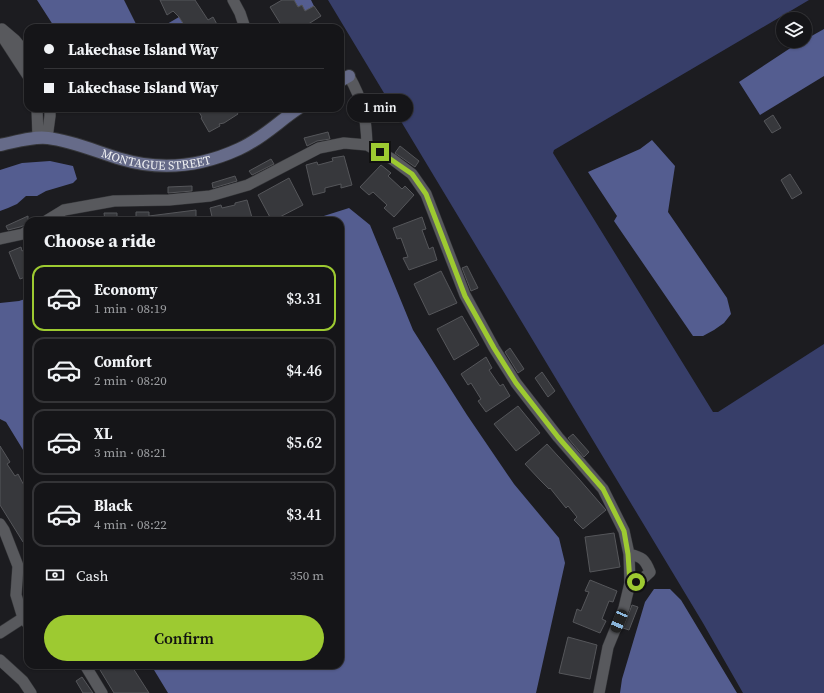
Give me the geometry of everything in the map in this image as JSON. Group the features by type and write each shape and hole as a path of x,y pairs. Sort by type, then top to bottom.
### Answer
{"street":[{"path":"232,0 240,13 244,24"},
{"path":"0,28 15,40 24,51"},
{"path":"0,33 24,70"},
{"path":"344,79 361,101 366,120 367,145"},
{"path":"38,112 43,138"},
{"path":"43,138 50,112"},
{"name":"MONTAGUE STREET","path":"0,145 43,138 72,143 122,160 148,166 174,166 200,163 240,149 269,131 294,112"},
{"path":"53,217 64,210 114,201 169,200 210,196 248,185 319,148 344,143 367,145 412,174 426,194 465,296 494,348 516,383 558,437 603,489 624,531 628,554 630,583 624,608 608,647 599,693"},
{"path":"0,239 24,233"},
{"path":"0,524 4,530 18,566 16,595 24,618"},
{"path":"628,554 640,557 646,563 650,572 644,578 630,583"},
{"path":"0,633 24,621"},
{"path":"0,660 23,681 30,693"},
{"path":"88,669 102,693"}],"shaded area":[{"path":"37,0 124,0 136,24 52,24"},
{"path":"294,0 311,0 314,6 305,11 302,5 298,7"},
{"path":"328,0 809,0 789,12 776,12 776,19 554,150 553,153 713,412 718,412 824,344 824,693 743,693 703,623 344,27 344,24 342,24"},
{"path":"179,17 183,24 167,24"},
{"path":"824,29 824,76 760,115 739,82 790,48 812,48 812,36"},
{"path":"652,140 675,166 668,212 727,298 731,314 724,323 703,336 693,336 614,221 617,216 588,172 640,149"},
{"path":"50,161 73,166 77,179 73,183 46,191 37,196 26,196 17,204 0,211 0,170 22,163"},
{"path":"349,208 370,225 413,330 467,415 514,484 559,538 565,563 536,693 168,693 153,669 344,669 344,217 321,217"},
{"path":"24,299 24,451 6,422 0,419 0,303"},
{"path":"654,589 670,589 681,600 737,693 620,693 622,679 645,602"}],"building":[{"path":"160,0 195,0 208,20 213,17 217,24 183,24 173,11 167,15"},
{"path":"282,0 294,0 298,7 302,5 305,11 314,6 321,16 308,24 281,24 270,7"},
{"path":"199,112 237,112 238,114 224,123 219,124 220,126 209,132 201,118 202,117"},
{"path":"773,115 781,128 772,133 764,121"},
{"path":"328,132 330,139 317,141 307,146 304,138"},
{"path":"400,146 419,161 415,167 395,153"},
{"path":"344,156 352,185 341,188 341,184 325,188 325,192 313,195 306,165 317,162 318,165 333,161 332,158"},
{"path":"271,159 274,164 252,175 249,171"},
{"path":"381,165 391,173 388,176 402,189 405,186 414,195 394,217 384,208 387,205 373,192 369,195 360,187"},
{"path":"790,174 802,193 792,199 781,180"},
{"path":"235,176 237,181 213,188 212,183"},
{"path":"289,178 303,205 280,217 270,217 258,195"},
{"path":"192,186 192,191 168,193 168,187"},
{"path":"247,200 252,217 212,217 210,208 221,205 222,208 235,205 235,203"},
{"path":"196,210 196,217 136,217 136,212 149,212 149,216"},
{"path":"104,213 117,213 117,217 104,217"},
{"path":"422,217 426,229 422,230 429,249 433,247 437,260 409,270 403,258 408,257 401,238 397,239 393,228"},
{"path":"24,218 24,226 8,230 6,226"},
{"path":"21,247 22,251 24,250 24,278 20,279 9,252"},
{"path":"467,266 478,288 471,291 462,268"},
{"path":"441,271 457,303 429,315 414,284"},
{"path":"462,316 479,345 454,360 437,329"},
{"path":"510,348 524,369 518,373 505,352"},
{"path":"486,357 492,368 489,370 500,386 503,384 510,396 486,412 478,401 481,399 471,383 468,385 461,374"},
{"path":"542,372 555,391 548,397 535,378"},
{"path":"518,406 540,433 516,451 494,424"},
{"path":"573,434 589,452 584,457 568,438"},
{"path":"547,444 606,510 583,529 574,520 577,517 568,506 566,508 550,488 549,489 525,464"},
{"path":"0,446 10,462 7,464 15,476 18,474 24,485 24,541 0,505"},
{"path":"614,533 620,567 590,572 585,537"},
{"path":"590,580 617,591 613,602 609,601 602,619 606,621 600,633 573,622 577,609 581,611 589,592 585,591"},
{"path":"632,605 638,607 629,630 623,628"},
{"path":"568,637 597,645 590,679 559,673"},
{"path":"99,669 134,669 149,693 114,693"},
{"path":"82,677 93,693 83,693 76,681"}],"route":[{"path":"380,152 412,174 426,194 465,296 494,348 516,383 558,437 603,489 624,531 628,554 630,583 636,582"}]}
